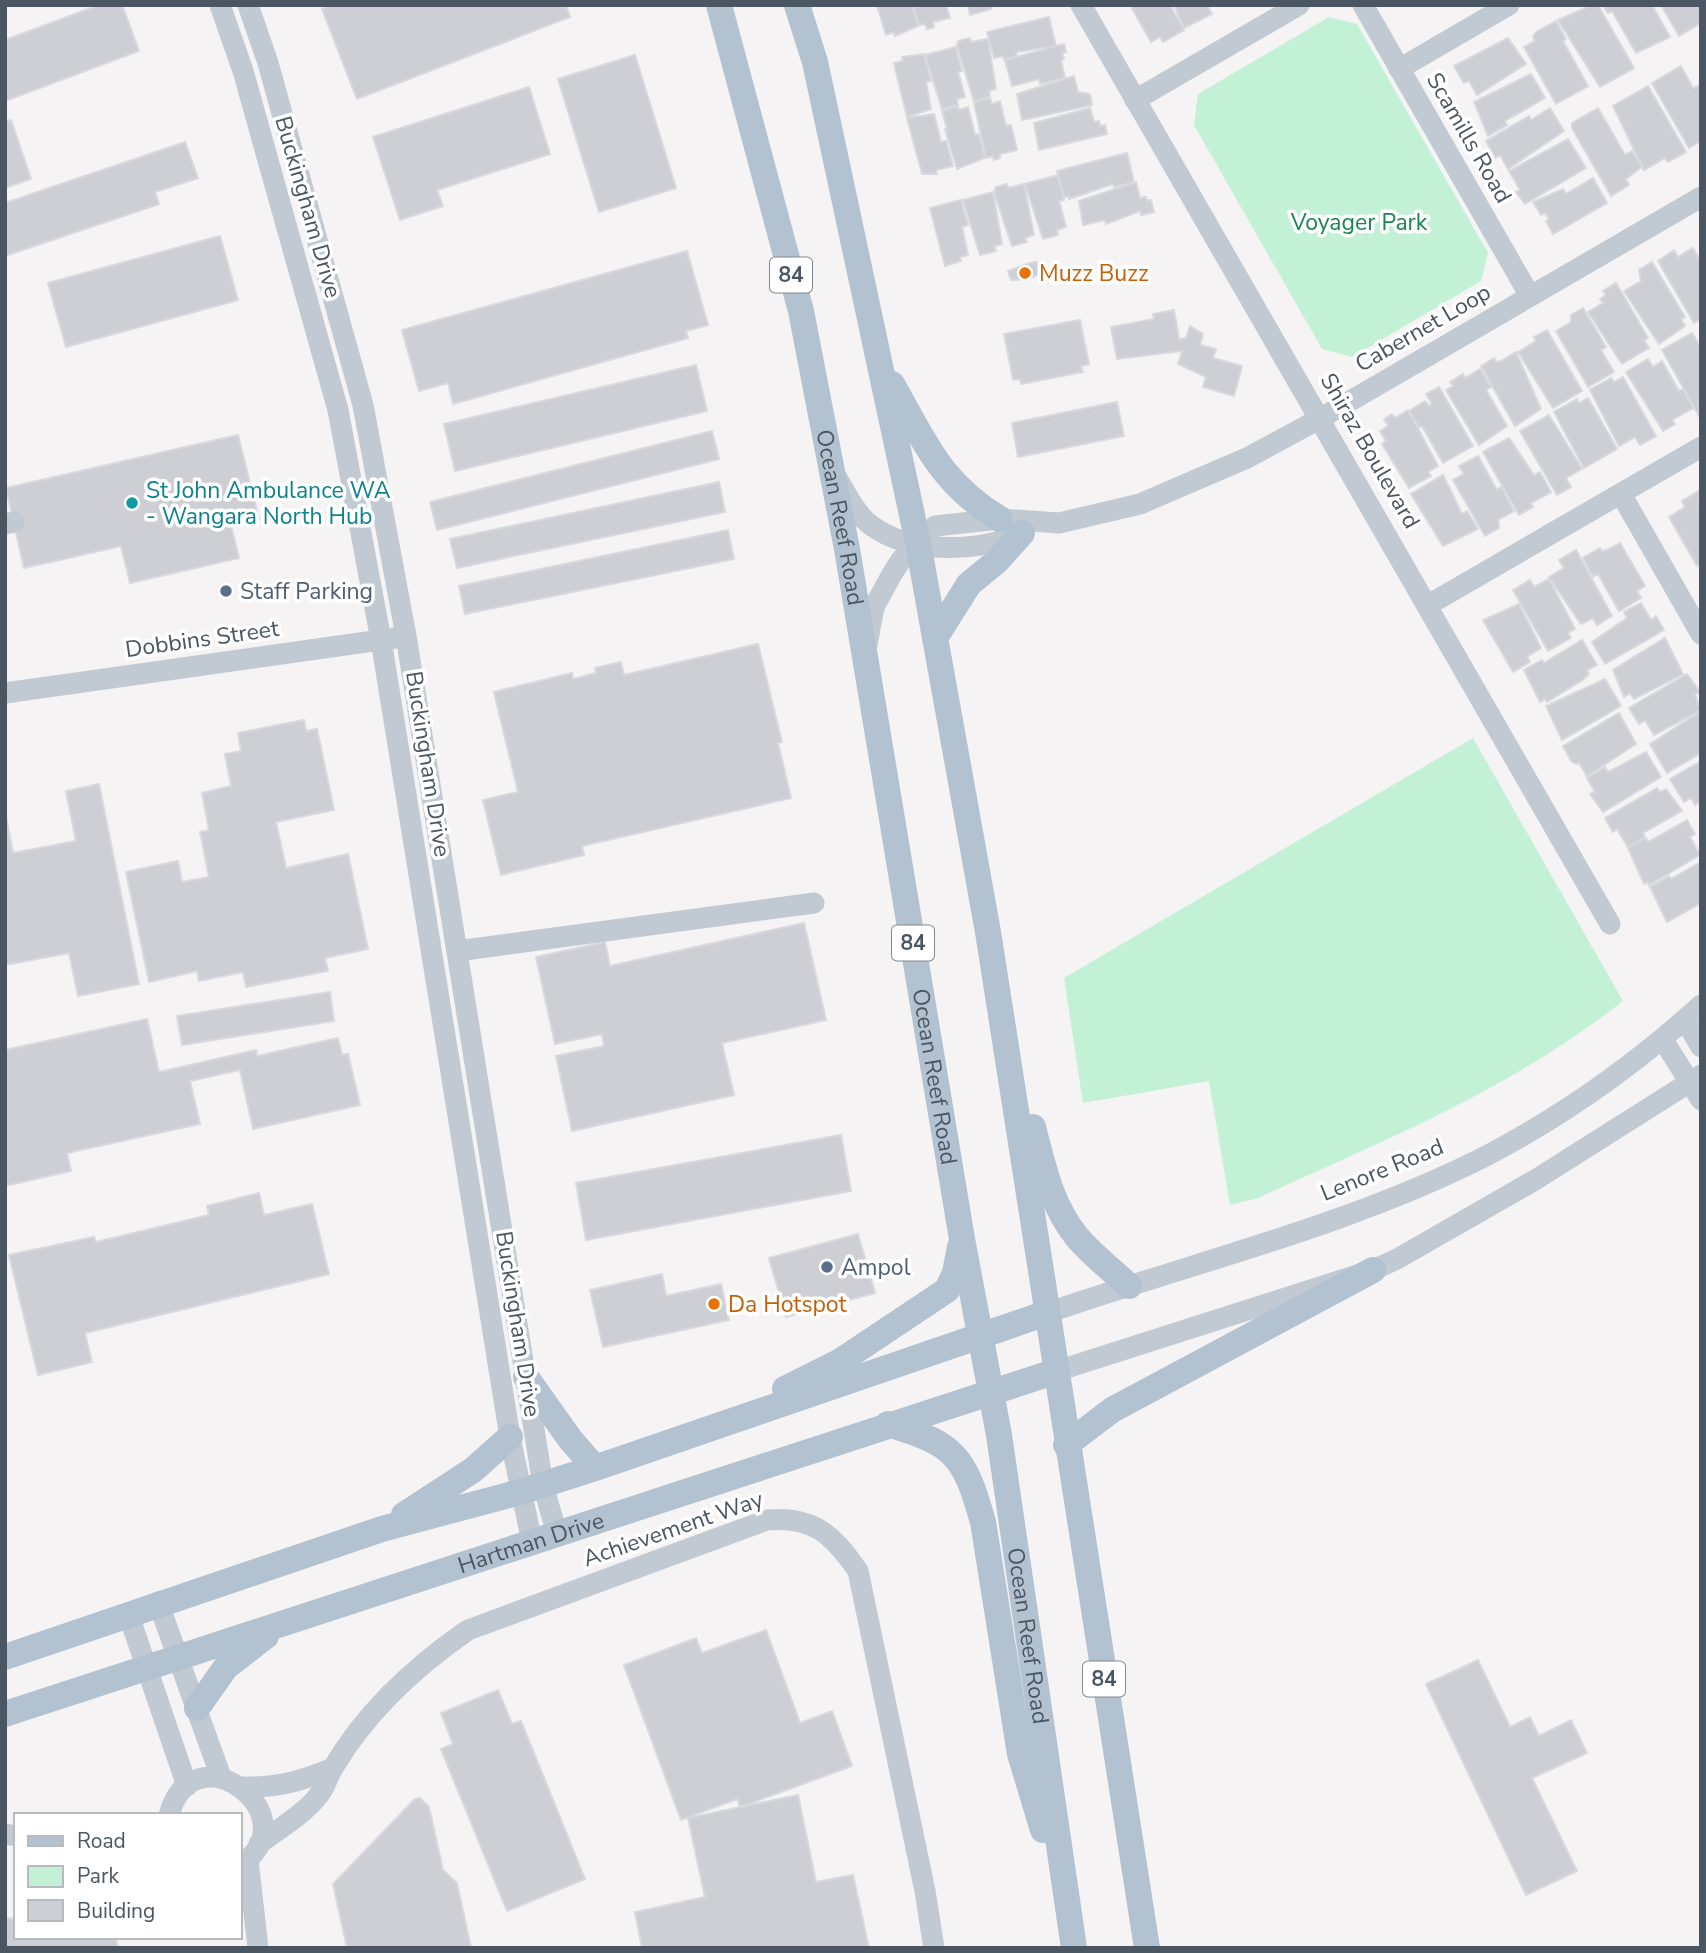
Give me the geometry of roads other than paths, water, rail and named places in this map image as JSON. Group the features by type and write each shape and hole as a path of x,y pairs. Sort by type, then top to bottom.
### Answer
{"main road":[{"name":"Ocean Reef Road","path":"719,5 801,311 832,469 962,1239 992,1393 1073,1948"},
{"name":"84","path":"797,5 815,62 918,543 988,932 1057,1371 1066,1446 1147,1948"},
{"path":"879,362 951,483 969,500 1022,525 996,562 969,584 935,638"},
{"path":"988,932 1009,999 1026,1100 1055,1202 1078,1239 1129,1286"},
{"path":"686,1437 839,1362 947,1290 955,1273 962,1239"},
{"path":"1066,1446 1112,1410 1373,1270"},
{"path":"5,1657 158,1602 382,1529 532,1489 1047,1313"},
{"name":"Hartman Drive","path":"5,1714 1057,1371"},
{"path":"526,1377 595,1468"},
{"path":"888,1424 932,1437 949,1448 976,1497 983,1522 1020,1754 1067,1905"},
{"path":"382,1529 473,1471 510,1437"},
{"path":"197,1708 226,1667 281,1624"}],"street":[{"name":"Buckingham Drive","path":"220,5 243,71 338,411 381,639 510,1437 532,1489 545,1538"},
{"name":"Buckingham Drive","path":"248,5 272,76 363,405 407,636 526,1377 532,1489"},
{"name":"Shiraz Boulevard","path":"1081,5 1610,924"},
{"path":"1135,100 1299,5"},
{"name":"Scamills Road","path":"1363,5 1530,296"},
{"path":"1399,69 1509,5"},
{"name":"Cabernet Loop","path":"832,469 870,525 940,550 1006,540 1022,525 1059,523 1140,504 1247,458 1321,418 1701,197"},
{"path":"1428,605 1701,447"},
{"path":"1621,494 1701,634"},
{"path":"865,654 874,607 901,560 918,543"},
{"name":"Dobbins Street","path":"5,693 407,636"},
{"path":"457,951 814,903"},
{"name":"Lenore Road","path":"1047,1313 1244,1251 1385,1199 1488,1155 1586,1095 1663,1040 1701,1005"},
{"path":"1685,1020 1701,1047"},
{"path":"1663,1040 1695,1078 1701,1100"},
{"path":"1057,1371 1373,1270 1535,1180 1695,1078"},
{"name":"Achievement Way","path":"249,1856 321,1793 333,1768 402,1683 436,1652 468,1630 767,1520 793,1518 816,1527 839,1543 858,1572 925,1891 934,1948"},
{"path":"158,1602 221,1777"},
{"path":"128,1613 187,1786"},
{"path":"170,1813 173,1802 187,1786 203,1779 221,1777 243,1787 281,1786 333,1768"},
{"path":"243,1787 258,1806 263,1825 249,1856 257,1946"},
{"path":"242,1922 257,1946"}],"place":[{"name":"Muzz Buzz","path":"1025,273"},
{"name":"St John Ambulance WA - Wangara North Hub","path":"132,503"},
{"name":"Staff Parking","path":"226,591"},
{"name":"Ampol","path":"827,1267"},
{"name":"Da Hotspot","path":"714,1304"}],"park label":[{"name":"Voyager Park","path":"1359,222"}]}
